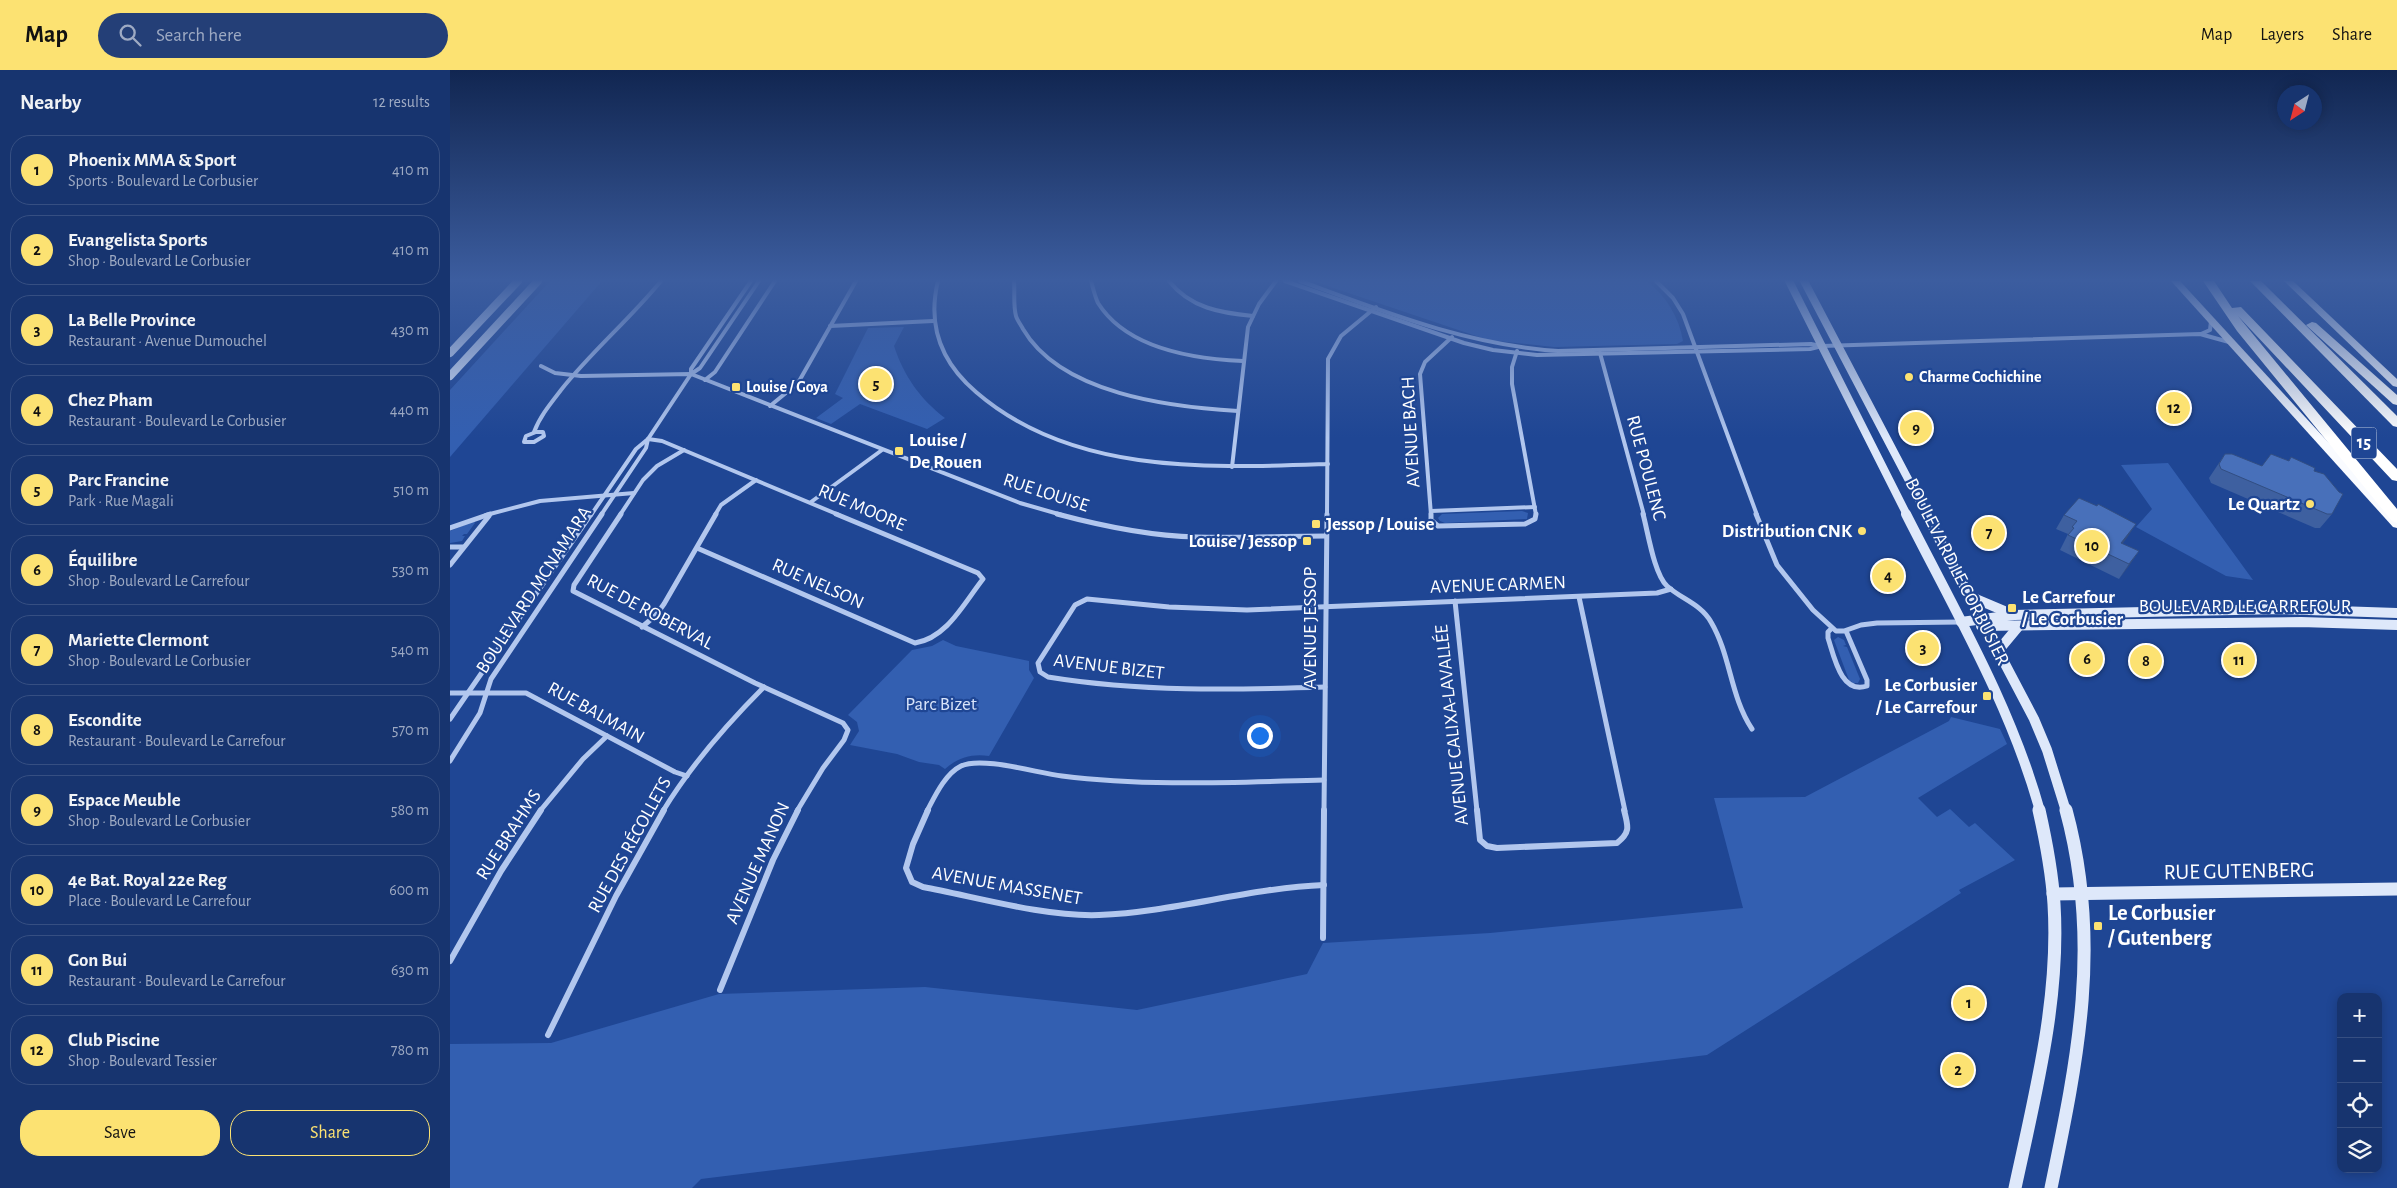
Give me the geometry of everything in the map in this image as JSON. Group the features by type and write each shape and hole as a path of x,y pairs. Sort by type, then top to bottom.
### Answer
{"highway":[{"path":"2244,333 2397,518"},
{"name":"15","path":"2259,333 2397,477"},
{"name":"15","path":"2307,333 2397,423"},
{"path":"2322,333 2397,401"}],"main road":[{"path":"2222,333 2397,524"},
{"path":"2343,333 2397,384"}],"street":[{"path":"450,353 469,333"},
{"path":"450,376 490,333"},
{"path":"534,432 539,421 577,369 613,333"},
{"name":"BOULEVARD MCNAMARA","path":"691,374 691,369 715,333"},
{"name":"BOULEVARD MCNAMARA","path":"450,719 636,449 648,439 691,374 700,368 724,333"},
{"path":"705,380 715,372 741,333"},
{"path":"770,406 787,394 798,383 826,333"},
{"path":"938,333 943,352 960,378 997,410 1027,427 1060,441 1117,456 1186,465 1232,467 1328,464"},
{"path":"1027,333 1044,354 1070,372 1103,388 1142,400 1186,408 1238,411"},
{"path":"1130,333 1183,354 1244,361"},
{"path":"1232,467 1248,333"},
{"name":"AVENUE JESSOP","path":"1323,938 1324,607 1328,464 1328,356 1338,339 1345,333"},
{"path":"1435,333 1478,347 1517,351 1600,353 1810,349 1822,346 2200,334 2216,337 2232,344"},
{"path":"1448,333 1517,351"},
{"path":"1689,333 1773,559 1784,576 1832,628 1846,631 1868,624 1961,622"},
{"name":"BOULEVARD LE CORBUSIER","path":"1815,333 2006,712 2027,766 2046,842 2053,894 2054,962 2050,1017 2015,1188"},
{"name":"BOULEVARD LE CORBUSIER","path":"1831,333 2036,725 2051,763 2069,826 2082,893 2085,960 2083,1009 2051,1188"},
{"name":"AVENUE BACH","path":"1431,511 1535,507 1536,516 1530,523 1489,525 1438,526 1432,521 1431,511 1420,374 1425,362 1454,335"},
{"path":"1517,351 1511,372 1512,384 1535,507"},
{"name":"RUE POULENC","path":"1600,353 1660,576 1662,581 1671,589"},
{"name":"RUE LOUISE","path":"541,366 555,373 573,376 691,374 1026,505 1099,525 1195,537 1326,536"},
{"name":"BOULEVARD MCNAMARA","path":"450,760 480,713 492,679 646,448 648,439"},
{"name":"RUE MOORE","path":"648,439 662,441 811,502 982,576 980,584 944,630 928,640"},
{"name":"RUE DE ROBERVAL","path":"684,450 653,469 634,492 573,589 576,593 642,627 764,687 843,723 848,728"},
{"path":"811,502 882,450"},
{"path":"642,627 662,608 723,503 756,480"},
{"path":"450,528 500,510 540,501 634,492"},
{"path":"450,564 489,515"},
{"path":"450,548 463,548"},
{"name":"RUE NELSON","path":"697,548 906,640 915,643 928,640"},
{"path":"1671,589 1699,607 1712,622 1740,712 1752,729"},
{"name":"AVENUE CARMEN","path":"1324,607 1657,593 1671,589"},
{"name":"AVENUE CALIXA-LAVALLÉE","path":"1455,601 1480,840 1487,846 1497,848 1617,843 1626,836 1628,828 1579,596"},
{"path":"1969,596 2014,615"},
{"name":"AVENUE BIZET","path":"1324,607 1210,610 1087,599 1075,605 1040,656 1038,664 1040,672 1048,677 1124,687 1215,691 1325,687"},
{"name":"BOULEVARD LE CARREFOUR","path":"1983,623 2014,615 2280,609 2397,614"},
{"name":"BOULEVARD LE CARREFOUR","path":"1961,622 2018,626 2294,622 2397,625"},
{"path":"1998,651 2018,626"},
{"path":"1832,628 1828,632 1828,638 1844,680 1852,688 1861,689 1866,686 1867,680 1846,631"},
{"name":"RUE DES RÉCOLLETS","path":"548,1035 642,848 687,776 729,722 764,687"},
{"name":"RUE BALMAIN","path":"450,692 517,691 531,694 674,772 687,776"},
{"name":"AVENUE MANON","path":"720,990 781,840 812,785 847,736 848,728"},
{"name":"RUE BRAHMS","path":"450,961 501,874 541,812 576,766 607,736"},
{"name":"AVENUE MASSENET","path":"1324,780 1211,784 1142,782 1058,775 986,764 966,764 952,772 939,792 918,834 906,868 912,882 923,887 1058,913 1084,915 1124,914 1297,886 1324,885"},
{"name":"RUE GUTENBERG","path":"2082,893 2397,889"},
{"path":"2053,894 2082,893"}],"green space":[{"path":"502,333 557,333 450,457 450,390"},
{"path":"865,333 901,333 894,346 908,377 928,403 945,418 927,429 860,404 831,424 816,418 843,398 835,394"},
{"path":"1468,333 1681,333 1683,341 1677,344 1554,347 1488,340"},
{"path":"2168,463 2253,580 2226,576 2136,527 2152,509 2121,465"},
{"path":"1522,511 1528,513 1527,519 1445,523 1438,518 1442,514"},
{"path":"474,521 475,523 467,534 462,536 465,536 462,541 450,543 450,531"},
{"path":"1838,637 1844,640 1846,645 1843,646 1847,647 1860,679 1858,683 1853,683 1849,680 1834,640"},
{"name":"Parc Bizet","path":"943,640 956,646 1029,661 1029,670 1034,678 989,756 965,757 945,769 939,765 919,762 897,754 850,745 859,731 857,722 848,715 912,650 932,646"},
{"path":"1951,717 2000,729 2007,744 1918,798 1937,817 1950,809 1969,827 1975,823 2015,860 1959,890 1961,893 1707,1055 701,1179 692,1188 450,1188 450,1044 551,1043 719,994 925,987 1137,1010 1307,974 1323,943 1490,933 1743,908 1714,798 1805,797 1949,721"}],"building":[{"path":"2225,454 2232,454 2262,466 2271,454 2289,461 2291,457 2315,468 2314,471 2324,474 2339,492 2343,494 2332,514 2327,514 2221,469 2219,464"},
{"path":"2079,498 2097,506 2098,504 2136,524 2121,543 2139,551 2129,564 2068,535 2077,521 2064,515"}],"place":[{"name":"Charme Cochichine","path":"1909,377"},
{"name":"Parc Francine","path":"876,384"},
{"name":"Louise / Goya","path":"736,387"},
{"name":"Club Piscine","path":"2174,408"},
{"name":"Espace Meuble","path":"1916,428"},
{"name":"Louise / De Rouen","path":"899,451"},
{"name":"Le Quartz","path":"2310,504"},
{"name":"Jessop / Louise","path":"1316,524"},
{"name":"Distribution CNK","path":"1862,531"},
{"name":"Mariette Clermont","path":"1989,533"},
{"name":"Louise / Jessop","path":"1307,541"},
{"name":"4e Bat. Royal 22e Reg","path":"2092,546"},
{"name":"Chez Pham","path":"1888,576"},
{"name":"Le Carrefour / Le Corbusier","path":"2012,608"},
{"name":"La Belle Province","path":"1923,648"},
{"name":"Équilibre","path":"2087,659"},
{"name":"Gon Bui","path":"2239,660"},
{"name":"Escondite","path":"2146,661"},
{"name":"Le Corbusier / Le Carrefour","path":"1987,696"},
{"name":"Le Corbusier / Gutenberg","path":"2098,926"},
{"name":"Phoenix MMA & Sport","path":"1969,1003"},
{"name":"Evangelista Sports","path":"1958,1070"}]}
